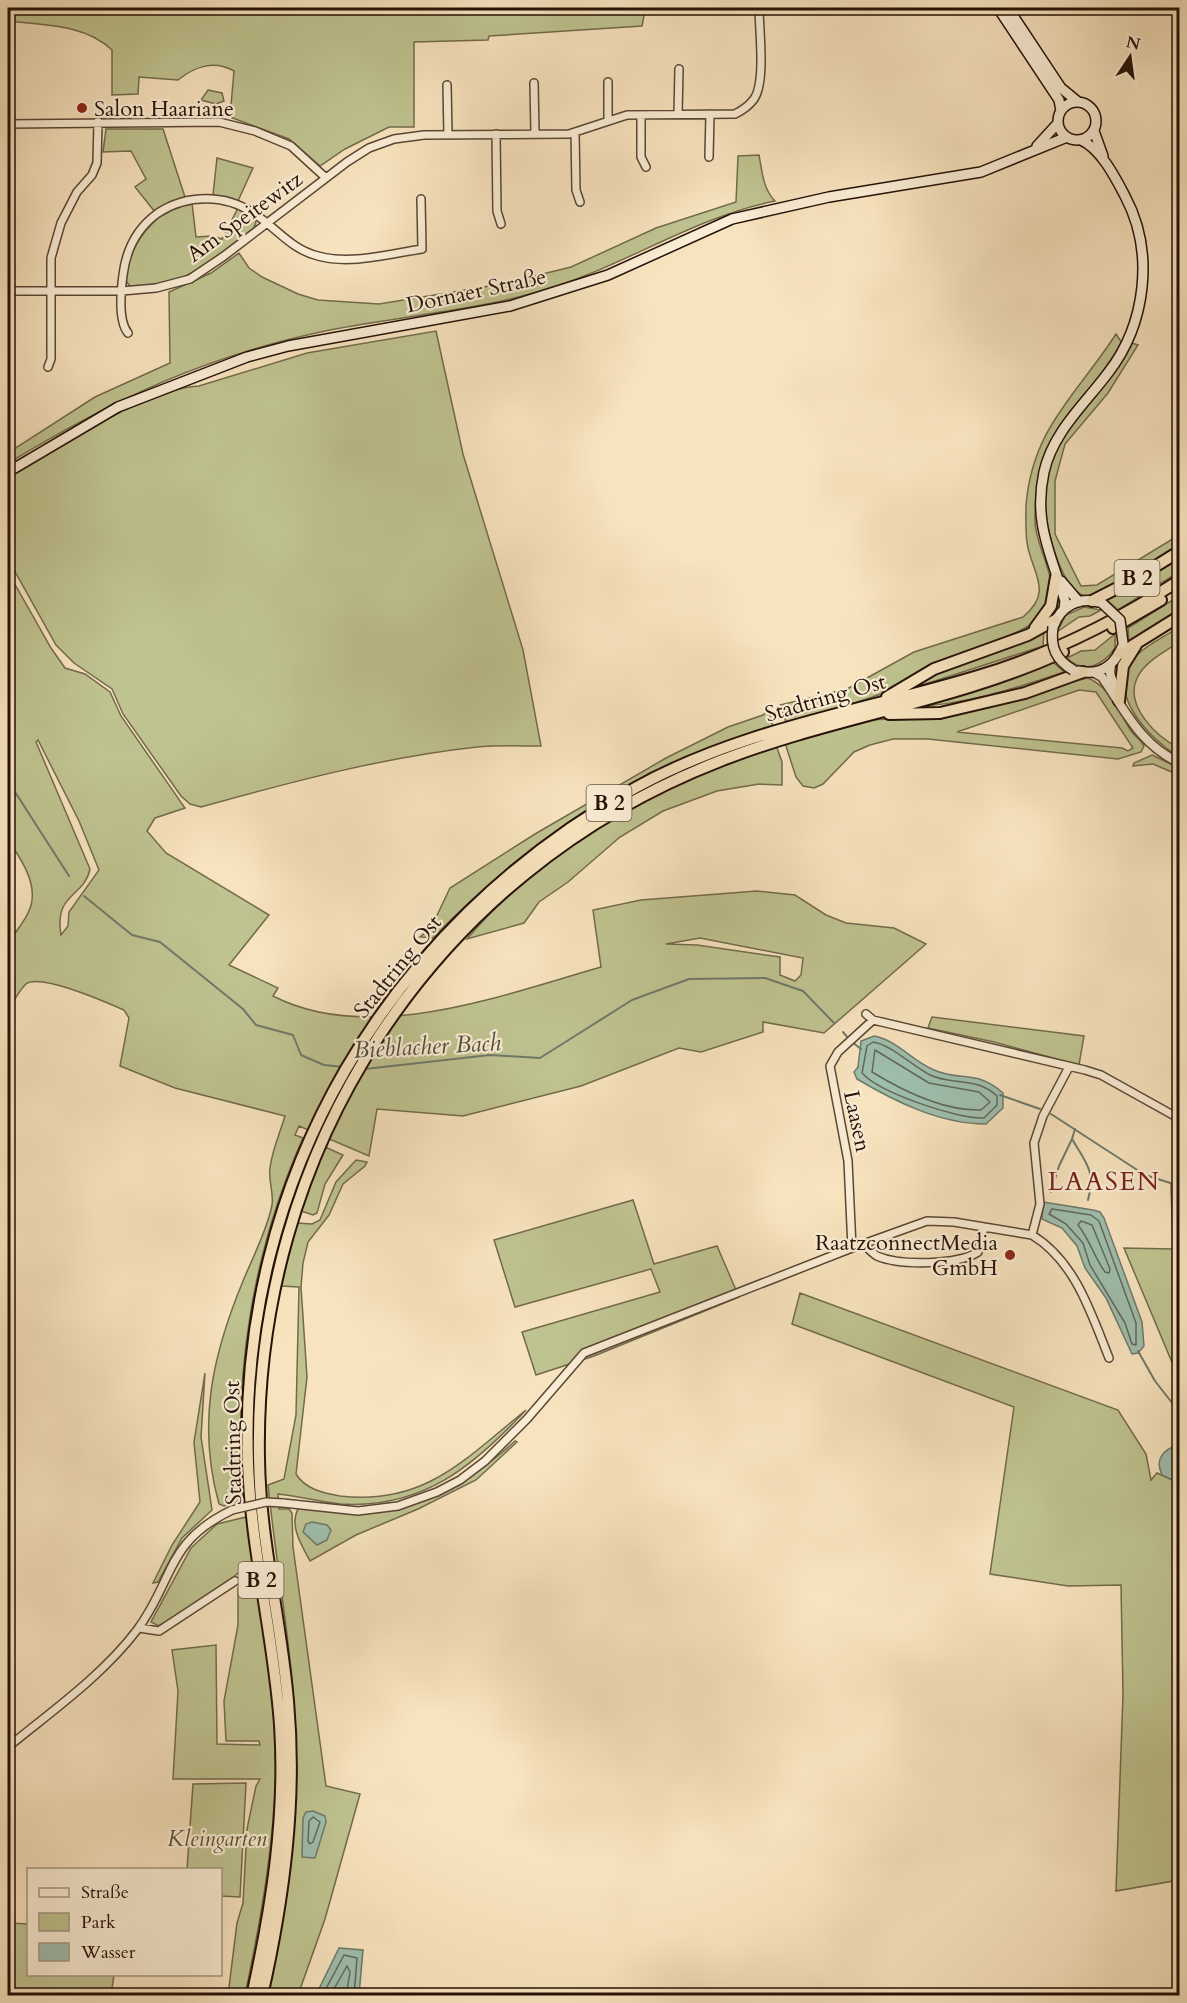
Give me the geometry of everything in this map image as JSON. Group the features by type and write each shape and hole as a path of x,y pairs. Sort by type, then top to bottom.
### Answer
{"highway":[{"name":"B 2","path":"1092,601 1135,579 1179,550"},
{"name":"B 2","path":"1028,635 1043,620 1052,606 1056,577"},
{"name":"Stadtring Ost","path":"878,708 1044,652 1126,612 1179,580"},
{"name":"Stadtring Ost","path":"252,1995 277,1857 281,1766 277,1691 255,1540 248,1467 248,1414 252,1359 268,1260 326,1104 366,1034 414,969 478,908 509,873 573,825 643,784 720,749 979,684 1049,658 1130,619 1179,588"},
{"name":"B 2","path":"1121,649 1138,643 1179,616"},
{"name":"B 2","path":"878,708 934,669 1054,624"},
{"name":"B 2","path":"1119,701 1123,666 1138,643"},
{"name":"B 2","path":"878,708 940,714 1025,693 1083,671"},
{"name":"Stadtring Ost","path":"262,1995 281,1905 287,1859 292,1765 288,1698 264,1525 258,1420 262,1361 270,1304 303,1169"}],"main road":[{"path":"998,8 1059,100 1061,111 1058,123 1067,137 1088,144 1106,164"},
{"path":"1008,8 1061,88 1094,112 1096,125 1094,131 1081,140"},
{"path":"1061,111 1068,105 1078,102"},
{"name":"Dornaer Straße","path":"1031,151 1058,123"},
{"path":"1064,609 1079,602 1092,601 1103,604 1120,620 1121,649 1111,664 1083,671 1062,663 1055,652 1054,624 1064,609 1065,601 1046,548 1041,523 1041,487 1048,459 1069,420 1122,353 1135,322 1142,288 1142,246 1135,221 1129,203 1106,164 1094,131"},
{"name":"Dornaer Straße","path":"8,472 118,407 246,357 288,346 510,306 608,275 732,219 829,197 981,172 1067,137"},
{"path":"1056,577 1079,602"}],"street":[{"name":"Am Speitewitz","path":"8,291 122,291 156,288 190,279 369,148 394,139 448,135 575,132 627,115 735,114 748,107 756,97 760,79 759,8"},
{"path":"678,114 679,69"},
{"path":"608,82 608,121"},
{"path":"534,83 535,134"},
{"path":"447,85 448,135"},
{"path":"710,114 710,157"},
{"path":"641,115 641,157 646,167"},
{"path":"48,367 51,359 51,258 61,222 77,192 92,175 97,163 98,122"},
{"path":"8,124 219,122 255,131 291,146 326,178"},
{"path":"575,132 576,190 580,202"},
{"path":"496,134 497,211 501,224"},
{"path":"128,333 123,327 122,291 125,260 132,241 164,210 186,201 212,198 243,207 299,248 328,258 346,260 422,249 421,200"},
{"path":"1111,664 1110,674 1119,701"},
{"path":"1083,671 1102,676 1138,732 1154,748 1179,763"},
{"path":"866,1014 873,1020 987,1045 1101,1075 1179,1119"},
{"name":"Laasen","path":"852,1248 848,1161 830,1066 838,1052 873,1020"},
{"path":"1032,1235 1040,1204 1034,1143 1043,1116 1069,1067"},
{"path":"8,1747 114,1657 139,1628 183,1546 199,1528 232,1510 249,1504 283,1503 332,1510 367,1511 398,1506 437,1492 460,1480 485,1461 527,1419 584,1353 927,1221 1032,1235 1045,1243 1081,1290 1109,1358"},
{"path":"863,1244 875,1255 891,1260 908,1262 969,1258 978,1252 984,1227"},
{"path":"139,1628 159,1631 235,1581"}],"green space":[{"path":"8,8 706,8 645,10 642,26 489,36 488,40 414,42 414,127 389,127 345,149 320,166 289,139 230,117 234,71 212,65 191,71 178,80 139,77 138,94 112,95 112,50 101,41 76,30 8,21"},
{"path":"208,90 222,93 224,101 216,104 201,100"},
{"path":"106,129 163,129 185,197 192,203 196,237 212,236 222,239 238,208 253,217 256,222 254,228 212,260 180,279 146,288 130,286 126,281 132,254 140,238 159,217 135,187 146,179 131,151 103,152"},
{"path":"759,155 765,185 775,201 716,218 602,269 544,290 491,303 330,330 243,352 164,381 88,418 10,462 10,454 17,447 95,397 170,363 169,292 211,273 239,253 249,268 262,277 298,294 318,300 379,304 502,284 571,267 656,228 736,202 738,156"},
{"path":"217,158 253,168 238,201 213,195"},
{"path":"436,331 463,454 523,650 541,746 477,747 442,751 303,780 201,807 190,804 181,796 123,714 112,689 74,663 56,645 8,559 8,478 101,422 154,397 178,389 199,386 307,353"},
{"path":"1116,334 1122,343 1062,423 1042,464 1035,521 1052,592 1050,600 1039,617 1021,630 951,658 887,691 786,722 780,705 847,689 914,652 1023,617 1032,608 1037,600 1039,584 1027,543 1026,506 1037,455 1058,414"},
{"path":"1132,343 1138,345 1108,393 1065,444 1055,481 1055,534 1081,586 1097,585 1179,535 1179,546 1113,588 1092,596 1081,595 1072,587 1064,574 1052,542 1045,501 1048,474 1054,453 1065,433"},
{"path":"1179,556 1179,572 1118,610 1106,599"},
{"path":"8,572 51,648 65,668 85,674 110,692 121,716 185,808 155,818 147,831 166,853 269,915 229,965 278,988 273,996 311,1010 351,1016 394,1016 437,1011 480,1002 601,967 593,910 641,900 757,891 795,895 826,915 846,923 894,928 926,944 824,1033 763,1022 763,1032 701,1052 679,1048 581,1086 463,1116 377,1109 369,1156 299,1126 295,1135 303,1138 285,1181 271,1225 250,1315 241,1407 243,1500 224,1506 219,1504 212,1475 209,1446 211,1391 216,1363 232,1309 270,1214 271,1161 285,1116 175,1088 120,1066 129,1018 124,1010 90,996 45,982 34,982 23,987 8,1011 6,966 8,945 28,913 32,894 24,865 8,840","holes":["38,740 79,821 99,870 69,912 68,926 61,935 62,911 66,903 82,886 90,869 36,742","700,938 803,958 801,975 795,981 780,975 780,957 697,945 666,944"]},
{"path":"1179,596 1179,610 1129,643 1128,628"},
{"path":"1084,607 1101,610 1090,616 1079,617 1057,632 1066,615"},
{"path":"1179,627 1179,642 1155,658 1140,672 1134,689 1139,710 1161,736 1179,748 1179,757 1155,739 1143,726 1127,698 1124,684 1127,669 1137,655"},
{"path":"1044,630 1043,646 904,691 928,675"},
{"path":"1115,634 1115,648 1105,659 1093,666 1080,666 1067,658 1081,651 1095,650"},
{"path":"1052,661 1064,672 969,700 910,707"},
{"path":"1088,678 1096,682 1108,694 1131,731 1144,746 1141,752 1118,759 928,739 893,739 854,752 823,784 814,788 803,786 796,777 785,743 868,720 912,718","holes":["1079,690 1096,692 1133,748 1128,751 1122,748 957,732"]},
{"path":"768,710 773,726 676,762 631,784 589,809 509,867 433,938 420,937 431,928 450,888 535,834 666,758 728,727 763,715"},
{"path":"776,745 782,762 782,785 759,784 717,791 663,811 620,837 568,882 539,902 524,923 467,939 517,888 577,841 609,820 675,783 707,769"},
{"path":"1152,755 1179,768 1179,775 1153,764 1133,766 1134,763"},
{"path":"932,1017 1084,1036 1079,1065 994,1042 928,1028"},
{"path":"325,1147 343,1155 325,1184 317,1213 313,1215 301,1211"},
{"path":"356,1160 367,1162 343,1184 329,1215 308,1242 303,1263 301,1287 307,1377 296,1474 309,1487 334,1495 370,1497 396,1494 442,1475 484,1445 526,1410 487,1449 466,1466 422,1491 370,1504 341,1504 278,1494 279,1509 289,1509 292,1513 293,1547 326,1786 360,1794 325,1919 298,1995 267,1996 289,1875 296,1783 292,1685 268,1485 284,1479 296,1415 299,1287 281,1286 297,1223 312,1224 320,1220 336,1182"},
{"path":"1171,1185 1180,1186 1179,1379 1124,1248 1173,1249"},
{"path":"633,1200 654,1264 717,1246 739,1297 594,1356 536,1375 522,1332 660,1292 651,1269 515,1307 494,1240"},
{"path":"800,1293 1118,1410 1146,1454 1151,1480 1157,1473 1179,1483 1179,1880 1116,1891 1123,1695 1121,1585 1068,1586 990,1574 1014,1407 792,1324"},
{"path":"205,1373 201,1437 212,1510 182,1538 158,1582 153,1583 172,1545 200,1502 194,1442"},
{"path":"515,1441 517,1442 476,1480 418,1509 356,1535 310,1561 300,1542 295,1522 298,1509 358,1513 382,1511 424,1500 461,1482 497,1457"},
{"path":"246,1517 273,1693 276,1752 274,1814 267,1874 245,1995 228,1995 237,1923 243,1903 247,1829 256,1786 260,1779 173,1779 178,1691 172,1650 216,1645 217,1744 260,1745 259,1741 226,1741 224,1701 238,1625 238,1588 243,1587 244,1568 218,1590 159,1626 151,1622 191,1548 217,1524"},
{"name":"Kleingarten","path":"246,1783 240,1897 222,1896 222,1868 187,1868 193,1784"},
{"path":"8,1923 27,1924 27,1976 114,1976 111,1995 8,1995"}],"water":[{"path":"874,1036 890,1042 934,1070 985,1081 1003,1093 1003,1108 986,1124 969,1123 935,1116 872,1088 857,1079 854,1072 858,1067 861,1041"},
{"path":"1043,1202 1093,1210 1100,1212 1104,1218 1142,1322 1144,1346 1138,1353 1132,1354 1106,1298 1085,1268 1077,1246 1062,1228 1042,1219"},
{"path":"1179,1444 1179,1483 1162,1475 1159,1464 1165,1452"},
{"path":"312,1522 327,1525 331,1530 327,1540 317,1545 303,1532 306,1524"},
{"path":"313,1811 325,1816 326,1822 315,1858 302,1857 303,1818 306,1812"},
{"path":"339,1948 363,1950 359,1995 316,1995"}],"waterway":[{"name":"Bieblacher Bach","path":"8,781 69,876"},
{"name":"Bieblacher Bach","path":"84,896 132,935 160,942 243,1009 256,1025 293,1035 301,1055 324,1065 344,1067"},
{"name":"Bieblacher Bach","path":"365,1069 490,1055 540,1058 632,1000 689,979 765,978 803,991 834,1023"},
{"name":"Bieblacher Bach","path":"843,1032 848,1038"},
{"name":"Bieblacher Bach","path":"852,1042 861,1049"},
{"name":"Bieblacher Bach","path":"1000,1095 1040,1109"},
{"name":"Bieblacher Bach","path":"1051,1114 1145,1175 1180,1186"},
{"path":"1075,1129 1072,1139 1090,1174 1088,1200"},
{"path":"1051,1192 1059,1166 1072,1139"},
{"path":"1138,1351 1155,1381 1180,1413"}],"place":[{"name":"Salon Haariane","path":"82,108"},
{"name":"RaatzconnectMedia GmbH","path":"1010,1255"}],"district":[{"name":"LAASEN","path":"1104,1181"}]}
